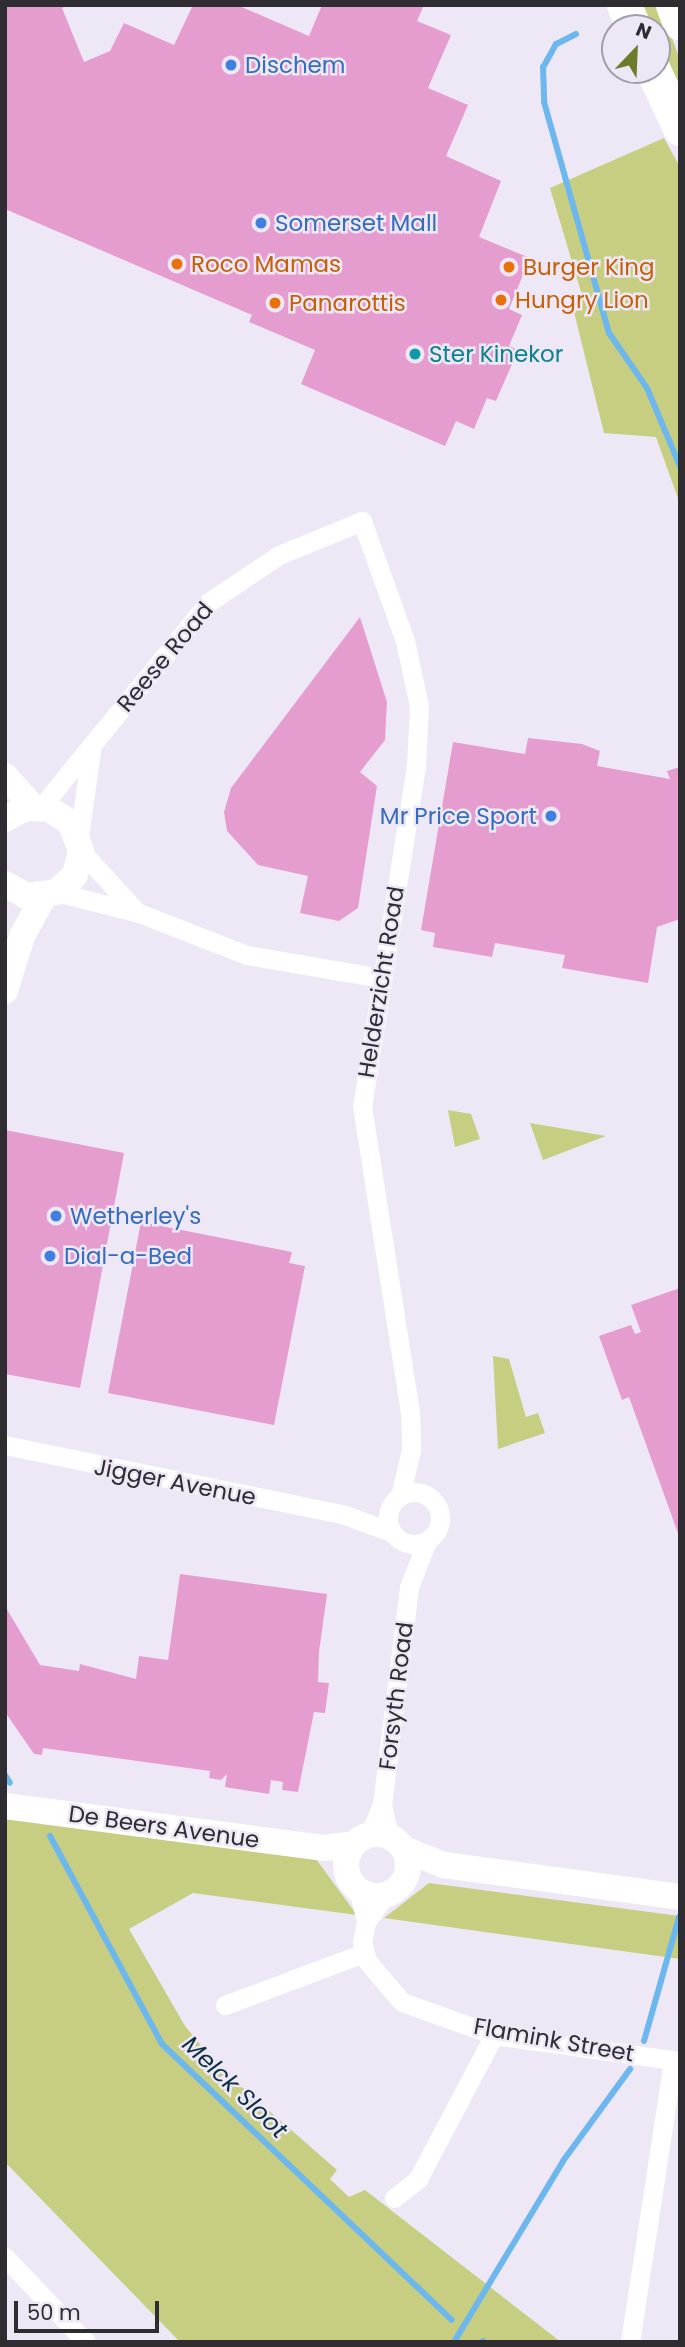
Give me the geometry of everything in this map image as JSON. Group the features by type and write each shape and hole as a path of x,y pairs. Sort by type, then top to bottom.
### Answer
{"highway":[{"path":"673,5 680,23"},
{"path":"660,84 680,128"}],"street":[{"name":"Reese Road","path":"37,807 91,750 209,602 279,555 362,522"},
{"name":"Helderzicht Road","path":"362,522 405,641 419,706 416,766 364,1074 364,1135 405,1365 411,1450 424,1494"},
{"path":"5,991 22,936 50,894 75,875 91,750"},
{"path":"5,776 37,807 64,817 80,844 139,913"},
{"path":"5,819 37,807"},
{"path":"5,884 26,896 50,894 139,913 247,955 380,978"},
{"name":"Jigger Avenue","path":"5,1445 345,1515 396,1536"},
{"name":"Helderzicht Road","path":"395,1502 411,1450"},
{"path":"424,1494 440,1517 427,1541 396,1536 395,1502 424,1494"},
{"name":"Jigger Avenue","path":"345,1515 395,1502"},
{"name":"Forsyth Road","path":"396,1536 410,1587"},
{"name":"Forsyth Road","path":"372,1846 382,1805 410,1587 427,1541"},
{"name":"De Beers Avenue","path":"5,1806 323,1848 372,1846 444,1865 680,1897"},
{"path":"225,2005 363,1953 366,1922 358,1889 372,1846 406,1877 385,1895 366,1922"},
{"name":"De Beers Avenue","path":"406,1877 444,1865"},
{"path":"358,1889 385,1895"},
{"name":"Flamink Street","path":"363,1953 402,2002 494,2035 677,2061"},
{"path":"394,2198 418,2179 494,2035"},
{"path":"630,2342 677,2061"},
{"path":"5,2258 86,2342"}],"green space":[{"path":"640,5 660,5 663,14 644,14"},
{"path":"671,35 680,60 680,96 671,76"},
{"path":"664,138 680,167 680,504 656,437 604,433 573,308 581,292 550,188"},
{"path":"448,1110 471,1114 480,1139 455,1147"},
{"path":"530,1123 606,1136 543,1160"},
{"path":"493,1356 509,1359 526,1417 538,1413 545,1433 498,1449"},
{"path":"5,1816 316,1859 357,1915 193,1893 129,1929 185,2026 217,2065 337,2170 330,2179 349,2197 365,2190 561,2342 180,2342 5,2162"},
{"path":"429,1883 680,1916 680,1959 384,1918"}],"building":[{"name":"Somerset Mall","path":"5,5 69,5 62,8 84,62 110,51 124,23 174,45 193,5 237,5 309,36 322,5 424,5 417,21 451,35 428,88 468,105 446,156 501,181 479,237 530,258 509,309 522,315 509,346 518,350 496,401 487,398 474,429 456,421 445,446 301,384 315,350 249,322 252,315 5,209"},
{"path":"360,617 387,702 385,740 360,772 377,786 358,908 339,921 300,913 308,876 258,865 227,831 224,812 231,788"},
{"path":"528,738 582,744 600,751 597,766 670,779 667,771 680,767 680,919 657,927 648,983 562,968 565,955 495,943 492,957 433,947 435,933 421,930 453,742 525,754"},
{"path":"5,1130 124,1153 80,1388 5,1374"},
{"path":"141,1222 292,1252 289,1263 305,1266 274,1425 108,1393"},
{"path":"680,1288 679,1536 629,1397 622,1400 599,1336 631,1325 635,1334 641,1332 631,1305"},
{"path":"180,1574 327,1594 318,1682 329,1683 325,1713 314,1712 298,1792 282,1790 283,1782 271,1780 269,1794 225,1787 227,1774 221,1780 209,1778 210,1771 43,1748 42,1755 34,1754 5,1712 5,1606 40,1665 79,1671 80,1664 136,1679 139,1656 168,1660"}],"waterway":[{"path":"576,34 556,44 543,67 544,102 609,333 647,388 680,466"},
{"name":"Melck Sloot","path":"5,1775 10,1783"},
{"name":"Melck Sloot","path":"50,1836 162,2044 452,2320"},
{"path":"644,2041 679,1917"},
{"path":"454,2342 563,2161 630,2069"}],"place":[{"name":"Dischem","path":"231,65"},
{"name":"Somerset Mall","path":"261,223"},
{"name":"Roco Mamas","path":"177,264"},
{"name":"Burger King","path":"509,267"},
{"name":"Hungry Lion","path":"501,300"},
{"name":"Panarottis","path":"275,303"},
{"name":"Ster Kinekor","path":"415,354"},
{"name":"Mr Price Sport","path":"551,816"},
{"name":"Wetherley's","path":"56,1216"},
{"name":"Dial-a-Bed","path":"50,1256"}]}
